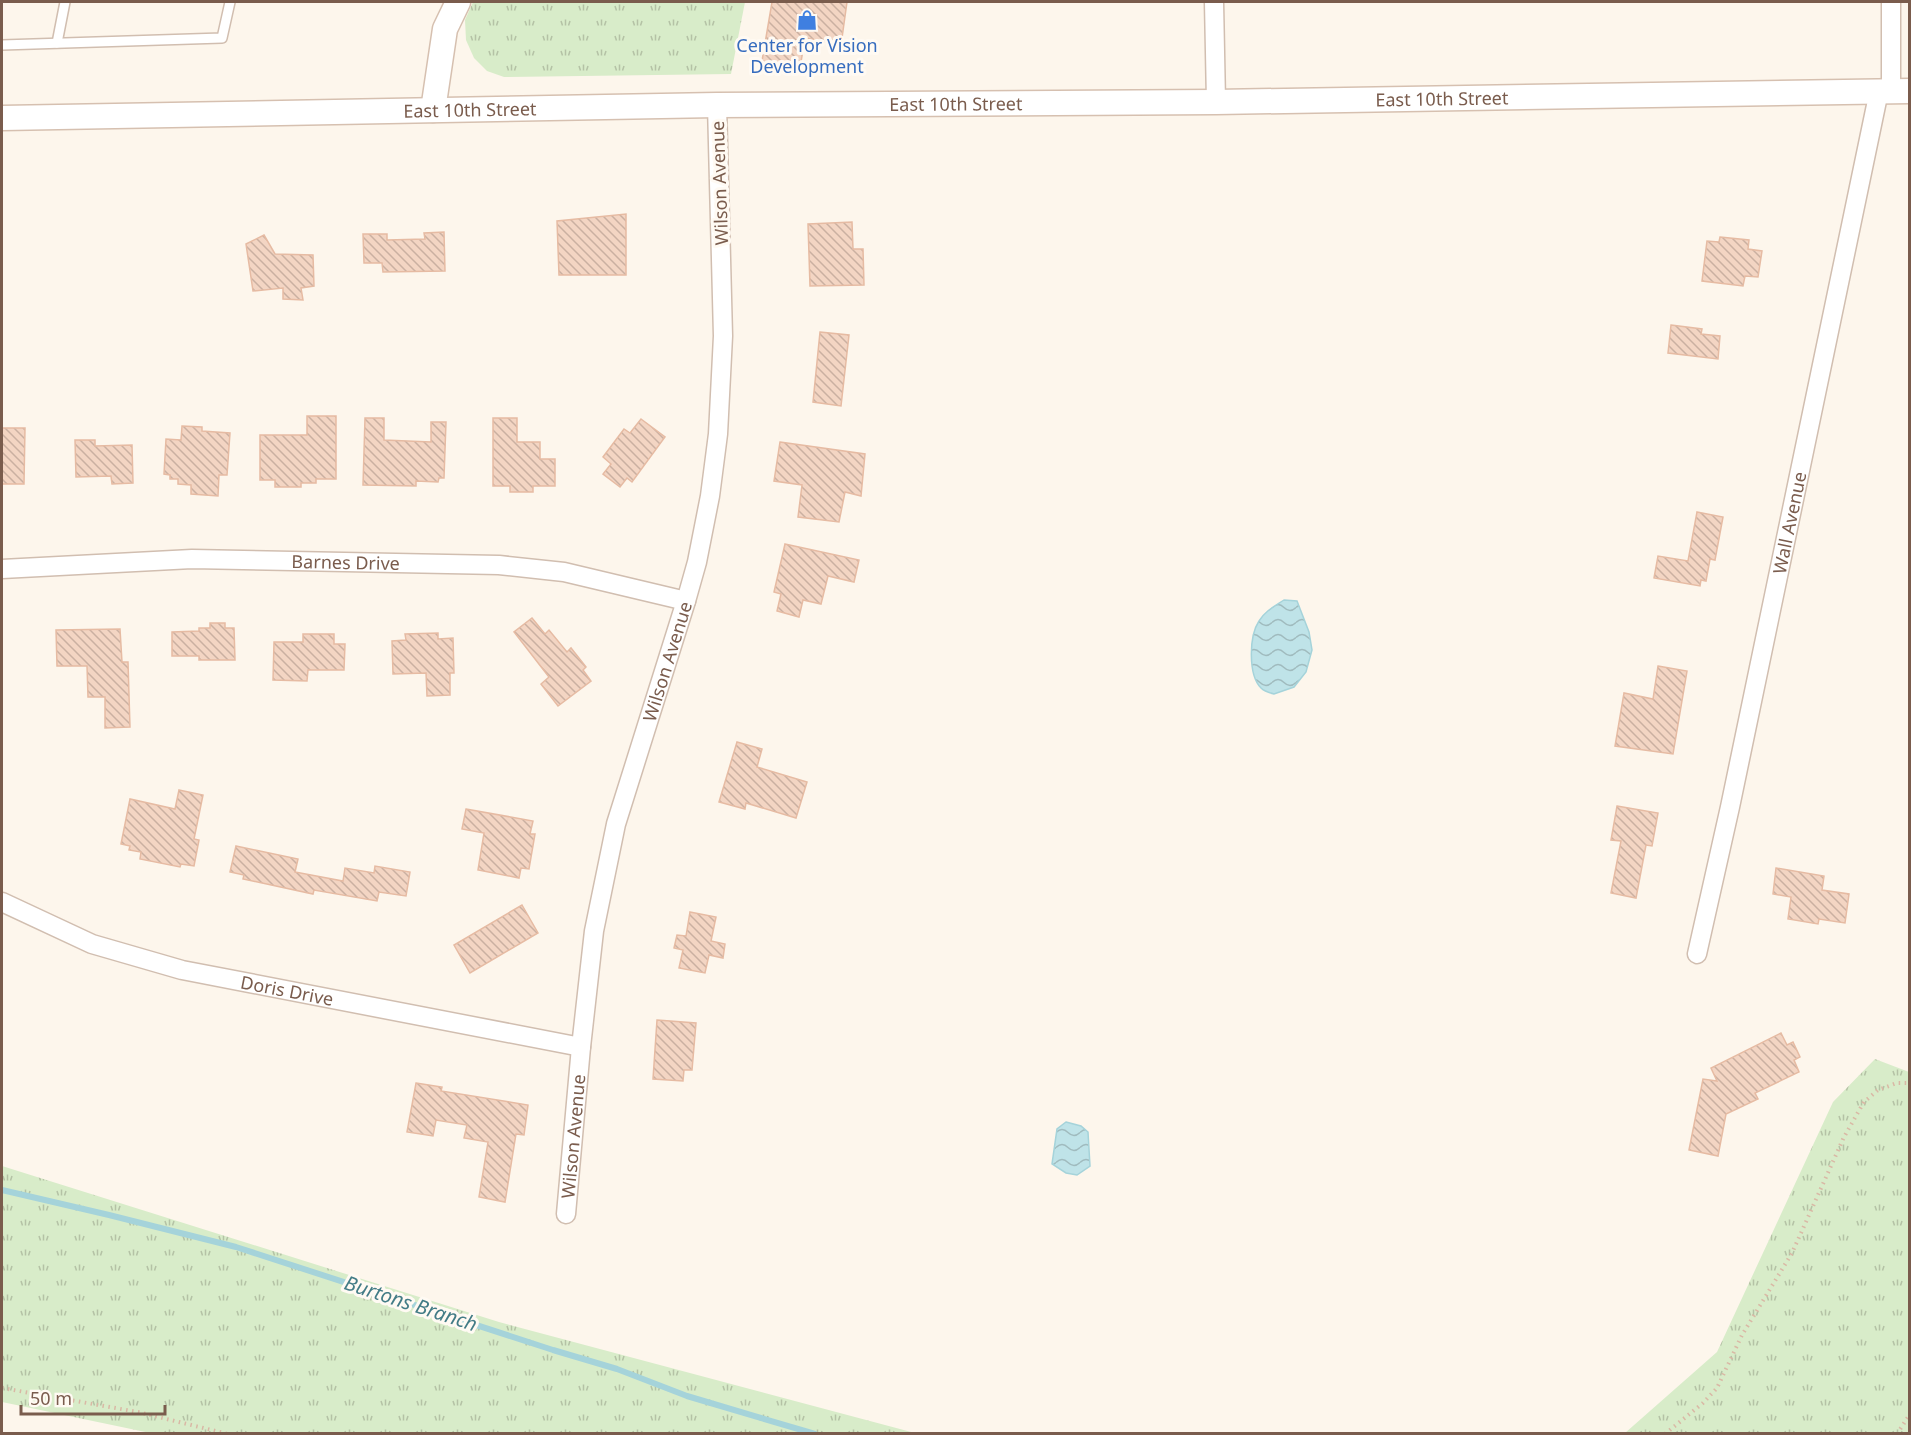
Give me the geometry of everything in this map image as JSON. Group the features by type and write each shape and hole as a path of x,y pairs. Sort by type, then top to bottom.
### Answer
{"main road":[{"path":"434,110 446,29 458,2"},
{"name":"East 10th Street","path":"2,118 717,105 1216,102 1893,91"}],"street":[{"path":"1214,2 1216,102"},
{"name":"Wall Avenue","path":"1697,954 1893,91 1891,2"},
{"name":"Wilson Avenue","path":"566,1214 580,1047 594,931 616,824 686,601 697,562 710,496 718,434 723,336 717,105"},
{"name":"Barnes Drive","path":"2,568 192,559 499,565 564,572 686,601"},
{"name":"Doris Drive","path":"2,902 92,944 182,970 580,1047"}],"lane":[{"path":"57,43 65,2"},
{"path":"2,45 222,38 230,2"}],"path":[{"path":"1665,1434 1703,1403 1717,1388 1742,1335 1792,1253 1844,1137 1864,1102 1878,1090 1897,1083 1910,1083"},
{"path":"2,1388 138,1412 228,1434"},
{"path":"1897,1434 1910,1414"}],"green space":[{"path":"473,2 745,2 731,74 504,77 487,71 474,58 466,40 465,20"},
{"path":"1875,1059 1909,1072 1909,1433 1625,1433 1717,1352 1833,1102"},
{"path":"2,1166 499,1322 915,1433 155,1434 2,1402"}],"water":[{"path":"1284,600 1297,601 1309,632 1312,650 1306,672 1294,687 1274,694 1262,689 1257,682 1252,665 1252,645 1253,636 1261,617"},
{"path":"1066,1122 1081,1126 1088,1132 1090,1166 1077,1175 1066,1173 1052,1164 1057,1129"}],"building":[{"name":"Center for Vision Development","path":"772,2 847,2 841,45 805,38 800,68 762,61"},
{"path":"626,214 626,275 559,275 557,221"},
{"path":"852,222 853,249 863,249 864,285 810,286 808,224"},
{"path":"444,232 445,271 383,272 382,263 364,263 363,234 387,234 387,240 425,239 424,233"},
{"path":"264,235 275,254 313,255 314,286 301,288 303,300 283,299 283,288 253,291 246,244"},
{"path":"1720,237 1749,240 1748,249 1762,251 1758,277 1745,276 1743,286 1702,281 1707,241 1719,242"},
{"path":"1671,325 1702,329 1701,334 1720,336 1718,359 1668,353"},
{"path":"820,332 849,335 841,406 813,402"},
{"path":"307,416 336,416 336,479 316,479 316,483 301,483 301,487 275,487 275,480 260,480 260,435 307,435"},
{"path":"365,418 384,418 384,440 431,442 431,422 446,422 444,478 439,478 438,482 416,481 416,486 363,485"},
{"path":"493,418 517,418 517,442 540,442 540,459 555,459 555,486 533,486 533,492 510,492 510,486 493,486"},
{"path":"641,419 665,437 632,482 627,478 620,487 603,474 611,464 603,457 624,429 630,433"},
{"path":"182,426 202,427 202,431 230,433 227,475 219,475 218,496 191,494 191,485 178,484 178,479 170,479 170,475 164,474 166,439 181,440"},
{"path":"2,428 25,428 24,484 2,484"},
{"path":"75,440 95,440 95,446 132,445 133,483 112,484 111,476 76,477"},
{"path":"780,442 865,454 861,496 845,492 839,522 798,517 802,485 774,481"},
{"path":"1697,512 1723,517 1715,560 1710,559 1706,581 1701,580 1700,586 1654,578 1658,556 1688,561"},
{"path":"785,544 859,560 854,582 828,576 821,604 803,600 799,617 777,611 781,594 774,592"},
{"path":"532,618 545,634 549,630 567,652 571,648 586,667 583,670 591,681 558,706 541,684 549,677 514,632"},
{"path":"210,623 225,623 225,628 234,628 235,660 199,660 199,656 172,656 172,632 199,631 199,628 210,628"},
{"path":"120,629 122,662 128,662 130,727 105,728 105,697 88,697 87,666 57,666 56,630"},
{"path":"438,633 438,639 453,638 454,673 450,673 450,695 427,696 426,673 393,674 392,641 406,640 405,634"},
{"path":"303,634 334,634 334,644 345,644 344,670 308,670 307,681 273,680 274,642 303,642"},
{"path":"1658,666 1687,671 1673,754 1615,746 1624,693 1653,699"},
{"path":"737,742 762,749 757,767 807,782 796,818 746,803 745,809 719,802"},
{"path":"179,790 203,795 194,839 199,840 194,866 181,864 180,867 140,859 141,852 129,850 130,846 121,844 130,799 175,809"},
{"path":"1617,806 1658,813 1652,846 1646,845 1636,898 1611,893 1621,841 1611,840"},
{"path":"466,809 533,821 530,834 535,834 529,869 521,868 519,878 478,870 484,833 462,829"},
{"path":"236,846 298,859 295,872 343,881 345,868 374,873 375,866 410,872 406,896 379,892 377,901 314,890 313,894 243,879 244,875 230,872"},
{"path":"1776,868 1824,876 1822,890 1849,894 1845,923 1819,919 1818,924 1788,919 1791,897 1773,894"},
{"path":"522,905 538,933 470,973 454,945"},
{"path":"690,912 716,917 711,941 725,944 723,958 709,955 705,973 679,968 683,950 674,948 677,935 686,936"},
{"path":"657,1020 696,1023 692,1070 684,1070 683,1081 653,1079"},
{"path":"1781,1033 1787,1045 1793,1042 1800,1057 1794,1060 1799,1072 1755,1093 1758,1099 1726,1114 1718,1156 1689,1150 1703,1079 1717,1081 1711,1068"},
{"path":"416,1083 442,1087 441,1091 528,1105 524,1135 516,1134 505,1202 479,1197 488,1142 464,1138 467,1125 436,1120 433,1136 407,1132"}],"waterway":[{"name":"Burtons Branch","path":"2,1190 236,1247 617,1369 687,1396 815,1434"}],"place":[{"name":"Center for Vision Development","path":"807,20"}]}
